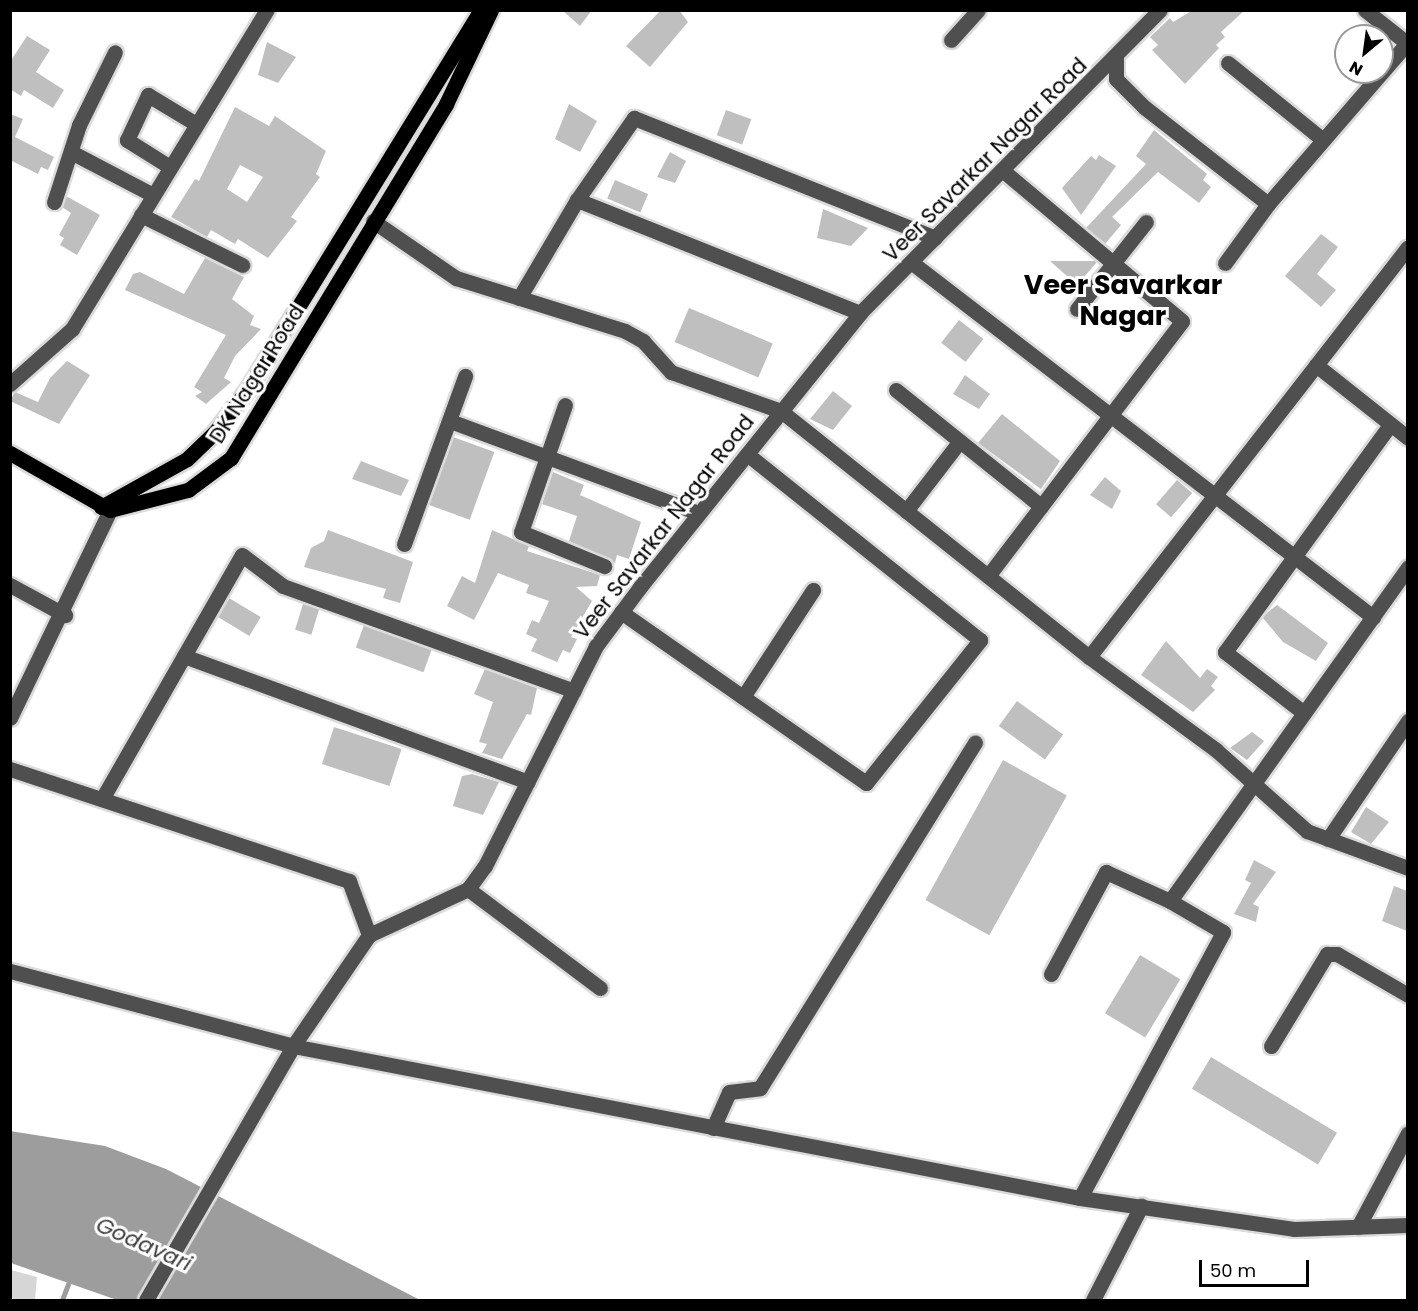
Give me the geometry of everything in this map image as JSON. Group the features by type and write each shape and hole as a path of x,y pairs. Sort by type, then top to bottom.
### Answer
{"main road":[{"name":"DK Nagar Road","path":"106,509 187,459 215,432 247,390 481,10"},
{"name":"DK Nagar Road","path":"106,509 188,490 231,458 446,104 491,10"},
{"path":"10,453 106,509"}],"street":[{"path":"10,384 72,329 267,10"},
{"path":"951,40 978,10"},
{"name":"Veer Savarkar Nagar Road","path":"468,889 528,783 574,691 621,612 860,313 1116,59 1160,10"},
{"path":"1365,10 1407,43 1394,58"},
{"path":"54,202 70,152 115,52"},
{"path":"1116,59 1116,79 1144,107 1268,204"},
{"path":"1228,63 1323,140"},
{"path":"1225,262 1268,204 1372,84"},
{"path":"170,167 127,140 148,95 196,124"},
{"path":"519,298 577,200 634,118 935,238"},
{"path":"70,152 153,195"},
{"path":"988,576 1182,321 1003,171"},
{"path":"577,200 860,313"},
{"path":"141,215 242,265"},
{"path":"374,221 456,278 625,331 643,341 671,372 781,411 1089,657 1254,784 1306,831 1407,868"},
{"path":"1077,309 1146,222"},
{"path":"1089,657 1407,247"},
{"path":"911,262 1373,617"},
{"path":"1316,365 1407,438"},
{"path":"404,544 465,376"},
{"path":"896,390 1041,506"},
{"path":"565,405 521,532 604,566"},
{"path":"450,421 546,460 699,513"},
{"path":"1304,713 1225,652 1293,555 1390,425"},
{"path":"906,510 960,441"},
{"path":"621,612 866,783 980,640 747,454"},
{"path":"10,718 65,615 106,509"},
{"path":"102,799 242,555 283,586 574,691"},
{"path":"1170,902 1407,567"},
{"path":"10,585 65,615"},
{"path":"743,697 813,590"},
{"path":"184,656 528,783"},
{"path":"1328,839 1407,721"},
{"path":"713,1128 729,1092 760,1088 975,743"},
{"path":"10,769 349,881 369,935"},
{"path":"1051,974 1106,872 1170,902 1223,932 1080,1198"},
{"path":"146,1300 293,1046 369,935 468,889 600,988"},
{"path":"1271,1046 1327,954 1337,954 1407,995"},
{"path":"10,971 293,1046 1080,1198 1294,1229 1407,1226"},
{"path":"1358,1227 1407,1133"},
{"path":"1093,1300 1141,1206"}],"shaded area":[{"path":"11,1270 37,1277 35,1300 11,1300"}],"water":[{"name":"Godavari","path":"10,1131 105,1146 166,1169 420,1300 117,1300 11,1263"}],"building":[{"path":"562,10 592,10 580,26"},
{"path":"661,10 679,10 688,22 650,67 626,46"},
{"path":"1193,10 1245,10 1221,32 1225,37 1216,45 1219,48 1185,84 1152,50 1158,45 1150,37 1170,18 1173,22"},
{"path":"27,36 50,50 36,72 64,90 53,108 24,90 21,96 10,89 10,62"},
{"path":"267,42 296,57 278,83 258,75"},
{"path":"569,104 597,121 580,152 555,139"},
{"path":"235,107 269,126 275,116 326,151 316,174 320,177 291,217 297,221 268,258 238,239 235,244 211,230 207,237 171,217 195,179 199,181","holes":["240,165 263,177 247,202 227,189"]},
{"path":"726,110 751,119 742,145 717,135"},
{"path":"10,114 23,119 15,137 54,157 48,170 41,167 38,174 10,160"},
{"path":"1154,130 1207,174 1203,180 1211,187 1199,203 1158,172 1112,217 1121,225 1105,244 1086,228 1146,164 1136,156"},
{"path":"670,152 686,161 675,183 657,177"},
{"path":"1099,155 1116,166 1081,215 1062,188 1091,156 1096,160"},
{"path":"615,180 648,194 640,212 607,198"},
{"path":"66,196 100,215 77,255 60,245 64,238 59,235 71,213 62,207"},
{"path":"823,209 868,228 851,246 817,238"},
{"path":"1321,234 1338,247 1317,274 1336,290 1321,307 1285,276"},
{"path":"205,258 244,277 232,299 254,316 250,325 261,329 235,356 224,378 231,382 206,404 195,396 202,392 194,387 226,335 125,290 133,274 140,272 184,294"},
{"path":"1050,261 1095,261 1097,262 1077,285"},
{"path":"689,308 773,344 758,378 675,342"},
{"path":"959,320 983,339 966,362 941,343"},
{"path":"67,361 90,375 59,424 10,401 15,392 38,402 50,378"},
{"path":"965,375 990,394 979,409 953,394"},
{"path":"833,391 852,406 833,430 810,419"},
{"path":"1002,414 1060,461 1041,489 978,443"},
{"path":"453,437 494,452 470,520 428,505"},
{"path":"361,461 409,480 401,496 352,479"},
{"path":"553,472 584,485 580,495 641,522 629,559 617,555 615,563 569,541 577,516 542,504"},
{"path":"1105,477 1121,491 1112,509 1090,495"},
{"path":"1177,480 1192,493 1171,517 1156,504"},
{"path":"328,530 413,562 400,603 383,598 386,589 304,567 311,548 324,541"},
{"path":"492,530 529,546 527,551 600,575 597,586 576,587 592,601 571,637 577,639 570,653 563,650 557,662 531,651 537,639 526,634 532,620 539,623 549,601 526,593 529,585 498,573 474,620 447,606 462,576 475,583"},
{"path":"229,598 261,617 249,636 218,617"},
{"path":"303,604 319,609 311,635 295,630"},
{"path":"1277,605 1328,643 1316,661 1283,642 1262,617"},
{"path":"364,625 432,650 423,672 356,648"},
{"path":"1166,641 1200,678 1207,669 1218,677 1211,686 1215,690 1193,712 1141,675"},
{"path":"485,669 537,688 531,715 527,714 502,759 482,753 487,744 479,742 493,702 474,694"},
{"path":"1017,701 1063,735 1045,760 999,726"},
{"path":"334,727 402,749 389,786 322,764"},
{"path":"1252,732 1264,741 1247,760 1230,748"},
{"path":"1003,760 1067,795 989,935 925,900"},
{"path":"472,774 499,782 483,815 453,806 462,776"},
{"path":"1366,807 1389,822 1371,844 1351,832"},
{"path":"1254,860 1276,872 1253,904 1259,907 1256,922 1234,914 1251,883 1245,880"},
{"path":"1394,886 1407,891 1407,931 1382,921"},
{"path":"1140,955 1180,979 1145,1037 1105,1013"},
{"path":"1211,1057 1337,1133 1318,1164 1192,1089"}],"waterway":[{"path":"62,1300 68,1284"}],"district":[{"name":"Veer Savarkar Nagar","path":"1123,300"}]}
